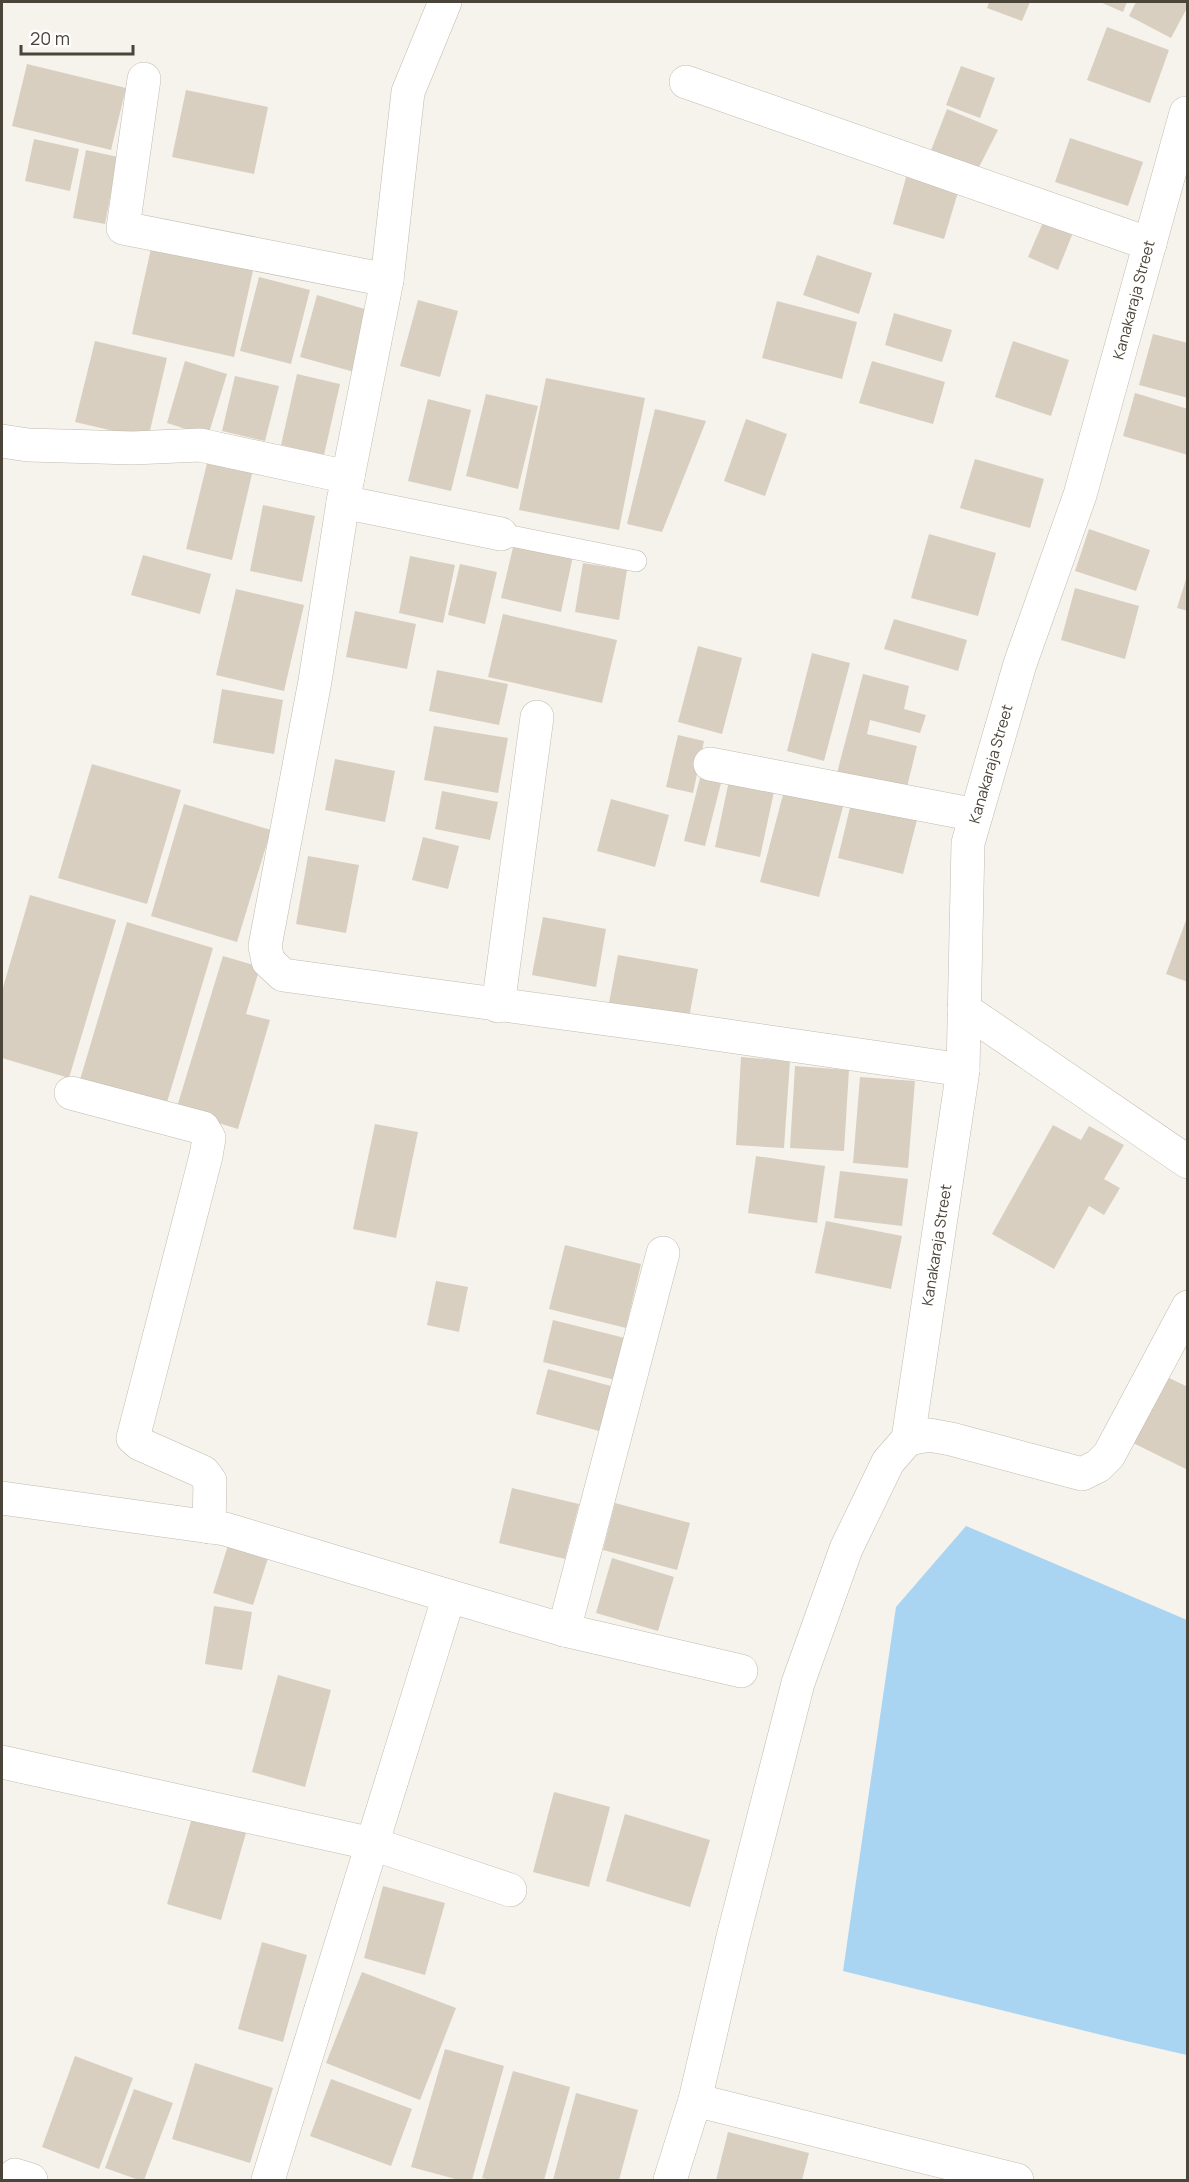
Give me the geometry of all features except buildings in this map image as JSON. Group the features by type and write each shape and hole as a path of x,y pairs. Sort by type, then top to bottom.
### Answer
{"street":[{"path":"445,2 408,92 387,280 345,490 315,681 265,945 268,961 284,975 963,1070"},
{"path":"144,79 123,228 387,280"},
{"path":"686,82 1150,244"},
{"name":"Kanakaraja Street","path":"908,1439 963,1070 968,843 1020,664 1080,495 1187,111"},
{"path":"2,441 133,448 200,445 345,490 501,534"},
{"path":"498,1006 537,717"},
{"path":"710,764 976,815"},
{"path":"964,1009 1188,1162"},
{"path":"71,1094 203,1128 208,1138 206,1156 133,1438 140,1444 203,1472 210,1481 209,1527"},
{"path":"564,1630 663,1253"},
{"path":"670,2181 695,2100 733,1937 798,1683 846,1549 888,1462 908,1439 929,1435 951,1438 1082,1474 1098,1466 1109,1455 1188,1307"},
{"path":"2,1498 225,1529 564,1630 741,1671"},
{"path":"268,2181 449,1596"},
{"path":"2,1762 373,1845 510,1890"},
{"path":"695,2100 961,2174 1017,2181"}],"lane":[{"path":"501,534 636,561"}],"water":[{"path":"966,1526 1187,1620 1187,2055 843,1971 896,1607"}]}
